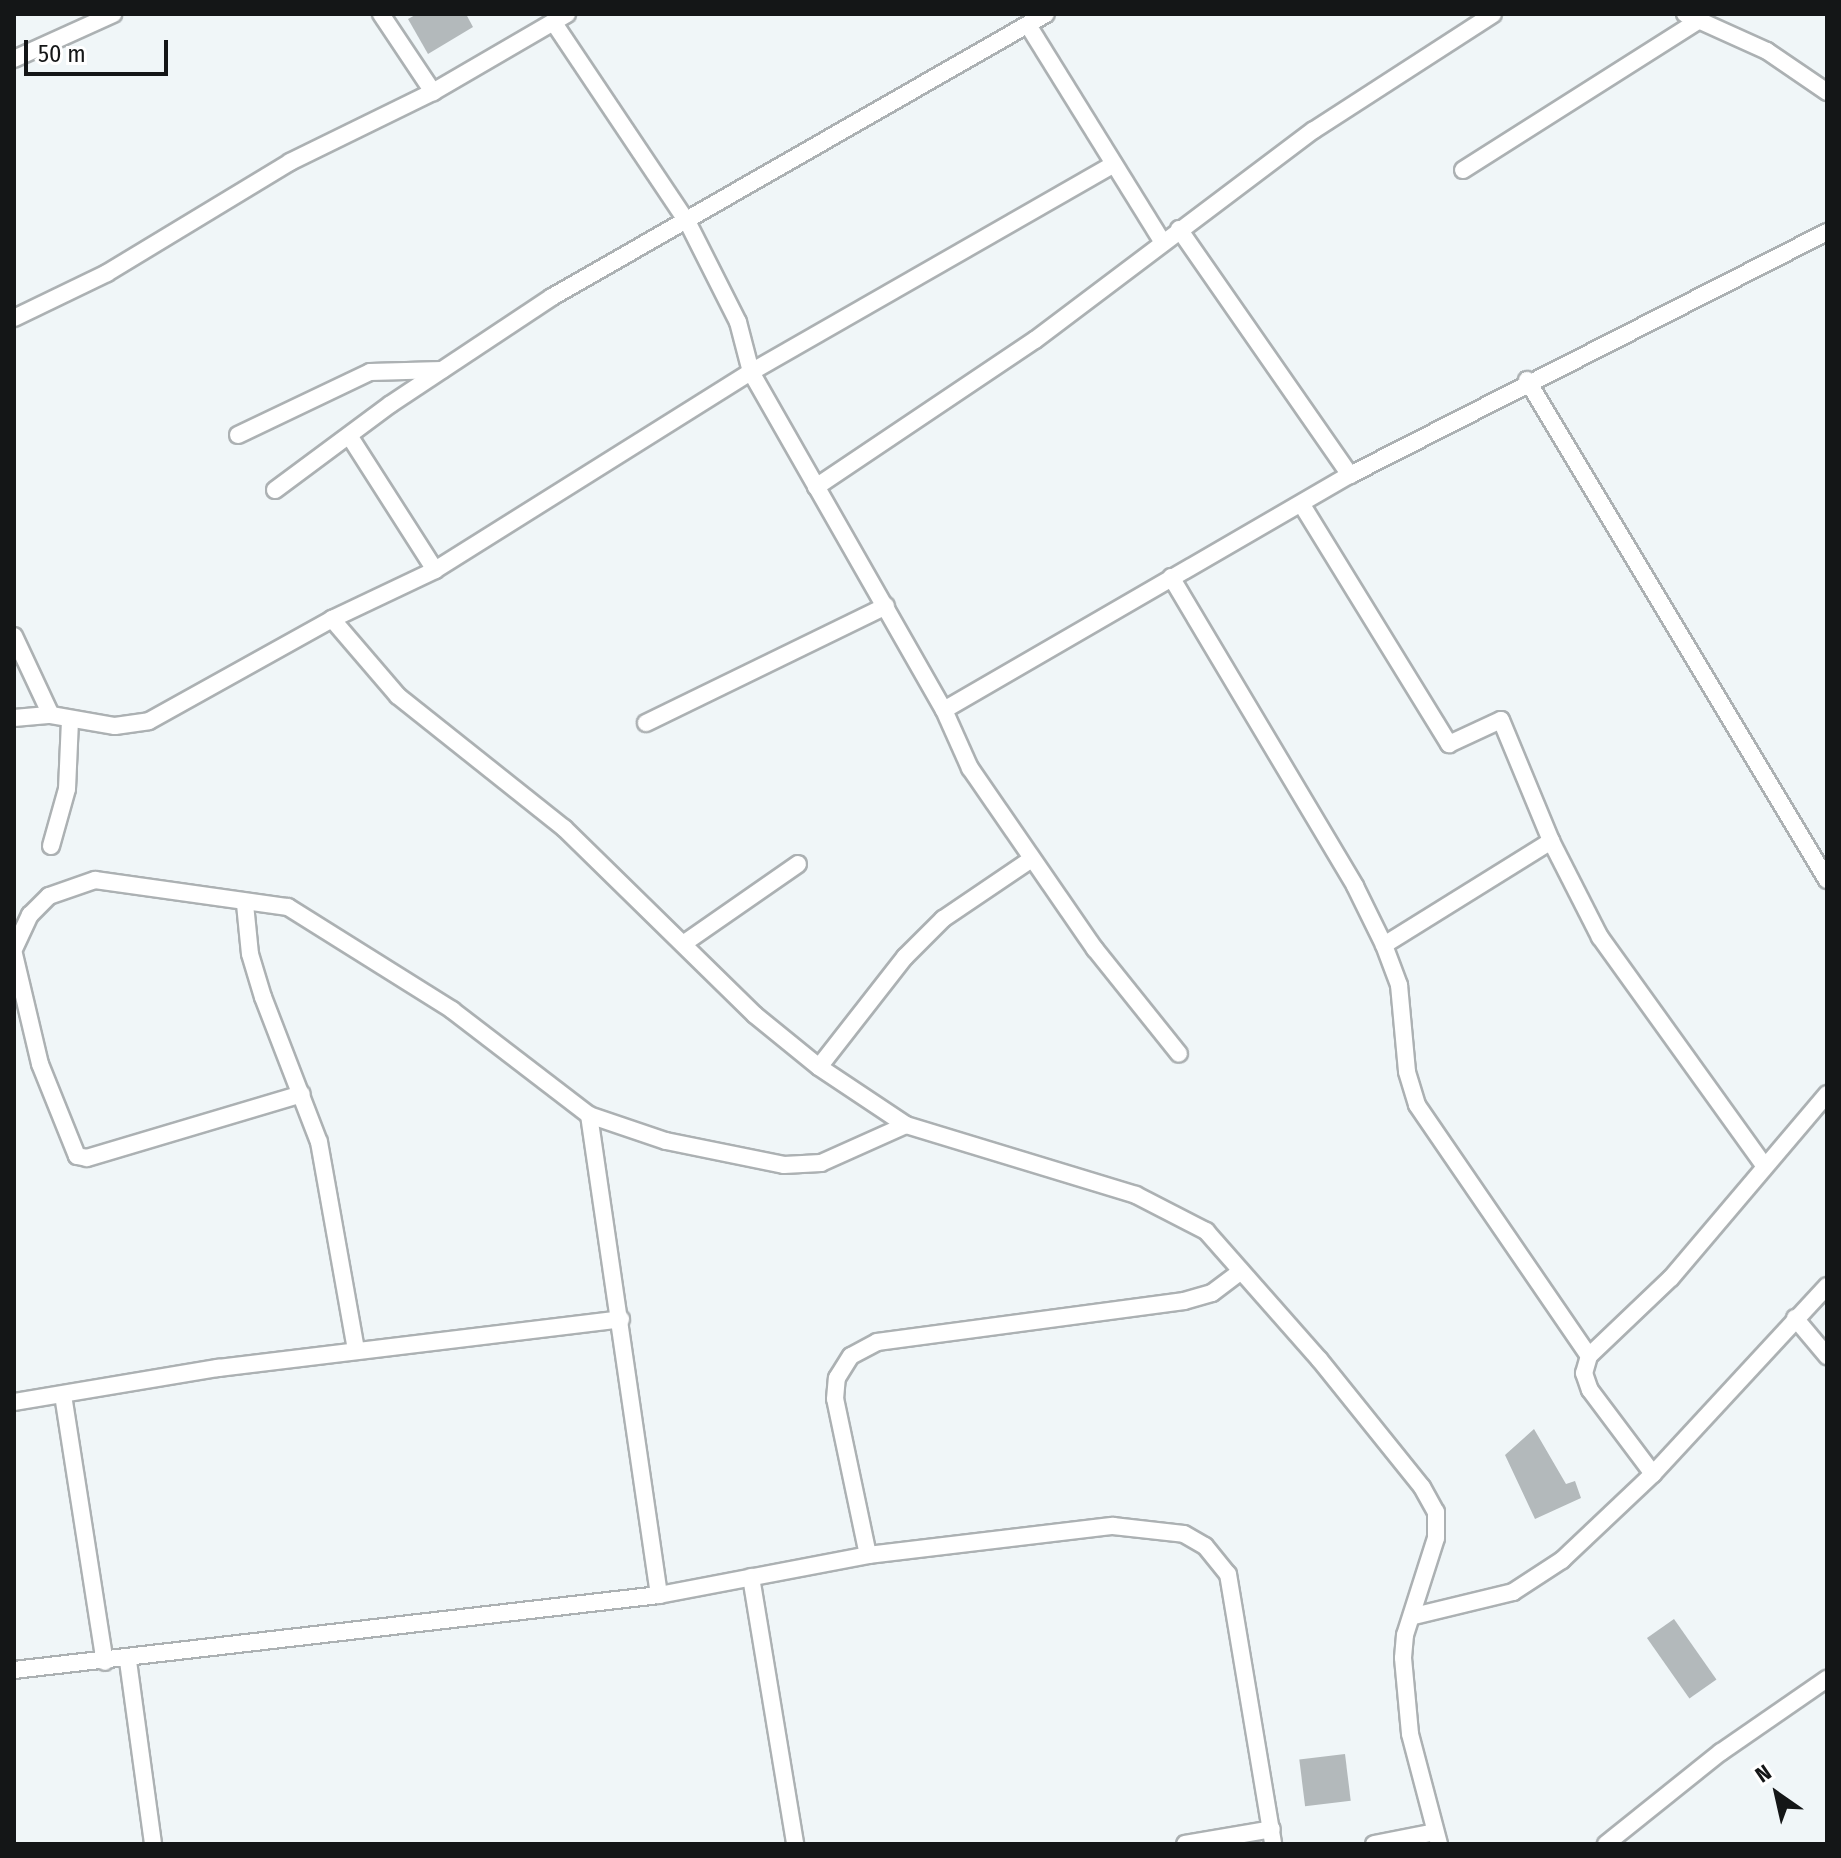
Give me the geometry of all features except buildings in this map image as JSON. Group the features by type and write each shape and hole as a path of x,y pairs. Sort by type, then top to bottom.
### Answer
{"street":[{"path":"14,59 113,14"},
{"path":"381,14 433,92"},
{"path":"275,490 443,370 552,297 688,223 1046,14"},
{"path":"816,487 1035,340 1314,130 1493,14"},
{"path":"1463,170 1692,17 1767,51 1827,92"},
{"path":"14,318 107,273 290,162 433,92 561,18 688,223 738,322 751,372 944,710 970,768 1030,860 1179,1054"},
{"path":"1028,25 1163,243"},
{"path":"14,718 51,715 70,721 115,726 149,721 332,619 435,570 751,372 1114,164"},
{"path":"1179,229 1350,475"},
{"path":"944,710 1350,475 1527,380 1827,232"},
{"path":"238,435 370,372 443,370"},
{"path":"1527,380 1827,880"},
{"path":"350,437 435,570"},
{"path":"1302,505 1449,744 1501,720 1551,841 1600,937 1763,1164"},
{"path":"1171,577 1355,886 1384,945 1399,985 1407,1072 1417,1105 1589,1356"},
{"path":"646,723 886,606"},
{"path":"332,619 398,696 564,828 755,1015 819,1067 906,1125 1136,1195 1177,1213 1206,1231 1241,1271 1422,1487 1436,1512 1436,1538 1403,1658 1410,1734 1437,1838 1374,1844"},
{"path":"14,636 51,715"},
{"path":"51,846 67,789 70,721"},
{"path":"1384,945 1551,841"},
{"path":"819,1067 905,957 943,919 1030,860"},
{"path":"683,944 798,864"},
{"path":"302,1094 87,1158 77,1156 40,1064 14,951 30,915 49,896 95,880 245,904 288,907 452,1010 589,1115 666,1141 784,1165 821,1163 906,1125"},
{"path":"245,904 254,968 319,1142 356,1350"},
{"path":"1653,1474 1590,1390 1584,1373 1589,1356 1626,1326 1671,1278 1763,1164 1827,1094"},
{"path":"589,1115 659,1595"},
{"path":"868,1555 835,1399 837,1378 851,1356 877,1342 1184,1301 1212,1293 1241,1271"},
{"path":"1414,1616 1486,1600 1532,1581 1589,1537 1653,1474 1827,1286"},
{"path":"1795,1318 1827,1356"},
{"path":"14,1402 356,1350 621,1319"},
{"path":"63,1395 105,1662"},
{"path":"14,1670 128,1661 659,1595 868,1555 1113,1526 1154,1527 1205,1546 1228,1574 1272,1837 1185,1844"},
{"path":"751,1577 795,1844"},
{"path":"128,1661 153,1844"},
{"path":"1606,1844 1721,1752 1827,1679"}]}
